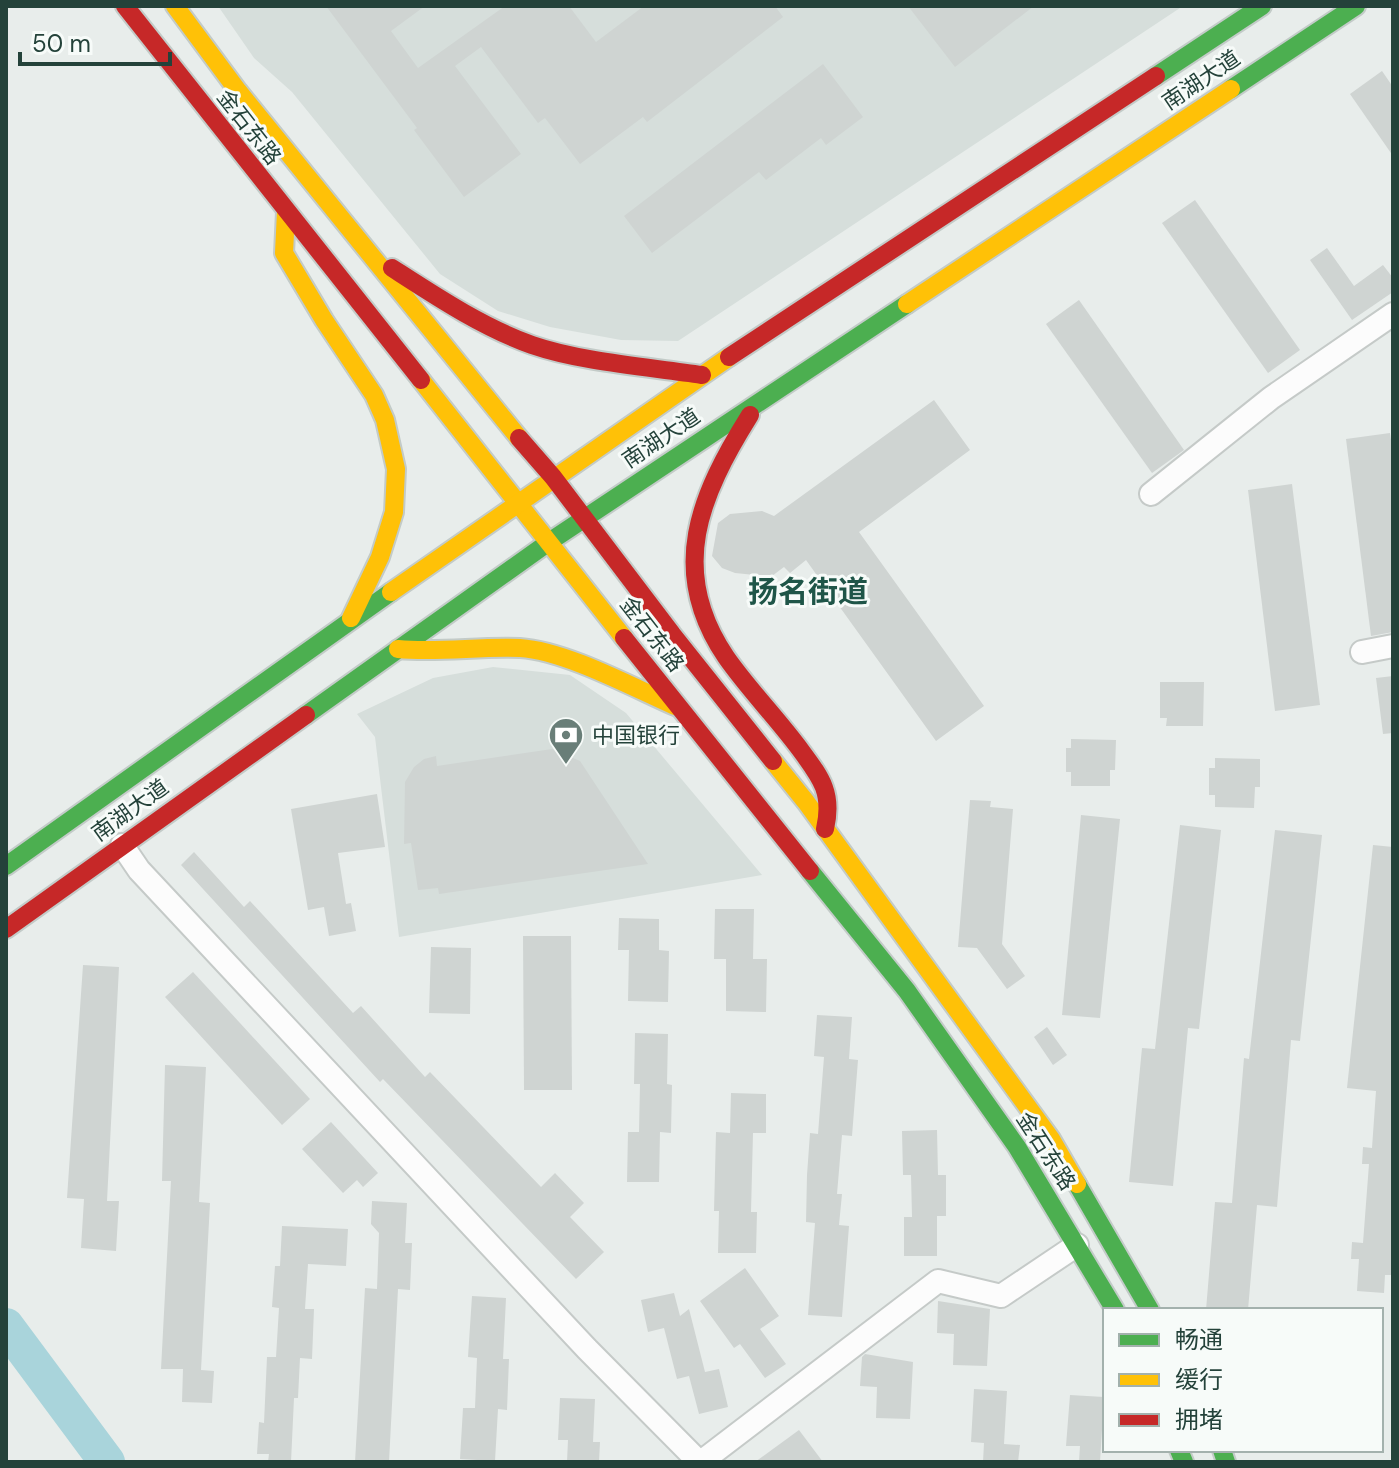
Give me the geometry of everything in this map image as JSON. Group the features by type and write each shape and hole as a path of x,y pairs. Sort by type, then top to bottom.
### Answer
{"main road":[{"name":"金石东路","path":"125,6 679,708 907,991 1017,1147 1114,1308"},
{"name":"金石东路","path":"175,6 238,91 366,251 553,477 825,829 1051,1139 1149,1308"},
{"name":"南湖大道","path":"6,866 553,477 702,375 1262,6"},
{"name":"南湖大道","path":"6,929 584,518 1356,6"},
{"path":"286,212 284,253 374,395 385,420 396,469 394,512 380,557 351,620"},
{"path":"366,251 461,312 533,345 702,375"},
{"path":"759,402 732,442 701,508 691,558 699,606 720,647 809,761 829,800 825,829"},
{"path":"398,649 431,652 522,648 561,657 679,708"}],"street":[{"path":"1151,494 1271,398 1393,314"},
{"path":"1362,652 1393,646"},
{"path":"122,845 139,870 576,1338 700,1462 938,1281 1001,1296 1077,1245"}],"shaded area":[{"path":"218,6 1183,6 678,341 621,340 550,327 498,311 440,274 292,92 254,58"},
{"path":"493,667 570,675 626,713 762,875 399,937 375,737 357,714 433,678"}],"building":[{"path":"326,6 425,6 391,31 418,68 505,6 569,6 596,42 644,6 775,6 783,17 647,122 643,117 580,164 545,118 538,123 481,47 455,66 521,154 464,197"},
{"path":"908,6 1034,6 955,67"},
{"path":"823,64 863,117 826,145 821,138 766,180 759,172 652,253 624,216"},
{"path":"1382,71 1393,87 1393,156 1350,94"},
{"path":"1195,200 1300,350 1268,373 1162,223"},
{"path":"1327,248 1354,286 1383,265 1393,278 1393,292 1352,320 1310,260"},
{"path":"1079,300 1184,450 1152,473 1046,324"},
{"path":"934,400 970,450 859,532 984,706 936,741 806,560 790,573 784,567 756,588 755,575 722,568 712,556 718,523 730,514 762,511 774,516"},
{"path":"1390,433 1393,454 1393,632 1371,636 1346,439"},
{"path":"1292,484 1320,705 1275,711 1248,490"},
{"path":"1393,676 1393,733 1383,734 1376,678"},
{"path":"1160,682 1204,682 1203,726 1166,726 1167,718 1160,718"},
{"path":"1071,739 1116,740 1115,770 1110,770 1110,786 1071,786 1071,772 1066,772 1066,748 1071,748"},
{"path":"552,749 580,761 648,864 439,894 438,888 418,890 411,843 404,844 405,782 414,767 424,759 436,756 437,766"},
{"path":"1215,758 1260,759 1260,787 1255,787 1254,808 1215,807 1215,795 1209,795 1209,768 1215,768"},
{"path":"377,794 385,847 338,853 346,904 351,903 356,931 329,936 324,907 308,910 291,809"},
{"path":"970,800 991,801 990,807 1013,809 1002,944 1025,976 1007,989 977,948 958,947"},
{"path":"1081,815 1120,819 1100,1018 1062,1015"},
{"path":"1180,825 1221,830 1199,1029 1188,1028 1173,1186 1129,1182 1142,1048 1155,1049"},
{"path":"1275,830 1322,835 1300,1041 1291,1040 1277,1207 1257,1205 1248,1308 1206,1308 1215,1202 1232,1203 1244,1058 1249,1059"},
{"path":"1373,845 1393,847 1393,1275 1385,1275 1384,1293 1357,1291 1359,1259 1351,1259 1352,1242 1363,1243 1369,1164 1362,1164 1363,1147 1372,1148 1376,1091 1347,1088"},
{"path":"194,852 244,907 250,901 353,1013 361,1006 425,1077 430,1072 541,1187 555,1173 584,1203 570,1217 604,1252 576,1279 383,1079 380,1082 181,865"},
{"path":"715,909 754,909 753,959 767,959 766,1012 726,1011 726,959 714,959"},
{"path":"619,918 659,919 659,950 669,951 668,1002 628,1001 629,950 618,950"},
{"path":"523,936 571,936 572,1090 524,1090"},
{"path":"431,947 471,948 470,1014 429,1013"},
{"path":"83,965 119,967 107,1201 119,1201 116,1251 81,1248 84,1199 67,1198"},
{"path":"193,972 310,1099 282,1125 165,997"},
{"path":"817,1015 852,1017 849,1059 858,1060 852,1136 842,1135 837,1194 842,1194 839,1225 849,1226 842,1317 808,1315 815,1223 806,1222 807,1175 810,1133 818,1134 824,1057 814,1056"},
{"path":"1047,1027 1067,1055 1053,1065 1034,1037"},
{"path":"635,1033 668,1034 667,1084 672,1085 671,1133 660,1132 659,1182 627,1182 628,1132 639,1132 640,1084 634,1084"},
{"path":"165,1065 206,1067 199,1202 210,1203 201,1370 214,1371 212,1403 182,1402 183,1369 161,1369 171,1181 162,1181"},
{"path":"731,1093 766,1094 766,1133 753,1133 751,1212 757,1212 756,1253 718,1253 719,1211 714,1211 716,1132 730,1133"},
{"path":"331,1122 378,1173 363,1187 357,1180 343,1193 302,1149"},
{"path":"937,1130 938,1175 946,1175 946,1216 937,1216 937,1256 904,1256 904,1217 912,1217 911,1175 903,1175 902,1131"},
{"path":"372,1201 407,1203 405,1243 412,1243 410,1290 398,1289 389,1462 355,1462 365,1288 377,1289 379,1233 371,1224"},
{"path":"282,1226 348,1229 346,1266 308,1264 305,1309 314,1309 312,1359 300,1358 298,1398 294,1398 291,1462 268,1462 269,1454 257,1454 259,1422 264,1423 267,1357 276,1357 279,1308 272,1307 275,1266 280,1266"},
{"path":"745,1268 779,1316 760,1329 786,1364 765,1378 740,1344 734,1348 700,1301"},
{"path":"674,1293 680,1316 689,1309 705,1372 719,1369 728,1407 699,1414 689,1376 677,1379 664,1328 648,1332 641,1300"},
{"path":"472,1296 506,1298 503,1359 509,1359 507,1410 498,1409 495,1461 460,1459 463,1408 475,1408 477,1358 468,1357"},
{"path":"938,1301 990,1309 987,1366 953,1365 954,1334 937,1333"},
{"path":"865,1354 913,1362 910,1419 876,1418 877,1387 860,1386 862,1357"},
{"path":"974,1389 1007,1391 1004,1444 1020,1445 1018,1462 983,1462 984,1443 971,1442"},
{"path":"1070,1395 1103,1397 1100,1462 1079,1462 1080,1446 1066,1446"},
{"path":"560,1398 595,1399 593,1442 600,1442 599,1462 567,1462 568,1440 558,1440"},
{"path":"799,1430 823,1462 755,1462"}],"waterway":[{"path":"6,1326 107,1462"}],"traffic: fast":[{"path":"1156,76 1262,6"},
{"path":"1231,89 1356,6"},
{"path":"306,715 549,542 907,304"},
{"path":"6,866 391,592"},
{"path":"810,871 907,991 1017,1147 1114,1308"},
{"path":"1077,1184 1149,1308"},
{"path":"1180,1452 1184,1462"},
{"path":"1223,1452 1226,1462"}],"traffic: slow":[{"path":"175,6 238,91 519,438"},
{"path":"907,304 1231,89"},
{"path":"286,212 284,253 374,395 385,420 396,469 394,512 380,557 351,618"},
{"path":"391,592 729,357"},
{"path":"421,380 624,638"},
{"path":"398,649 520,648 538,651 599,671 675,706"},
{"path":"773,761 1051,1139 1077,1184"}],"traffic: jam":[{"path":"125,6 421,380"},
{"path":"729,357 1156,76"},
{"path":"392,268 478,320 532,345 594,360 702,375"},
{"path":"750,415 717,474 705,504 697,533 694,563 698,594 708,625 726,657 793,740 820,779 827,796 825,829"},
{"path":"519,438 553,477 773,761"},
{"path":"624,638 810,871"},
{"path":"6,929 306,715"}],"place":[{"name":"中国银行","path":"566,766"}],"district":[{"name":"扬名街道","path":"808,591"}]}
